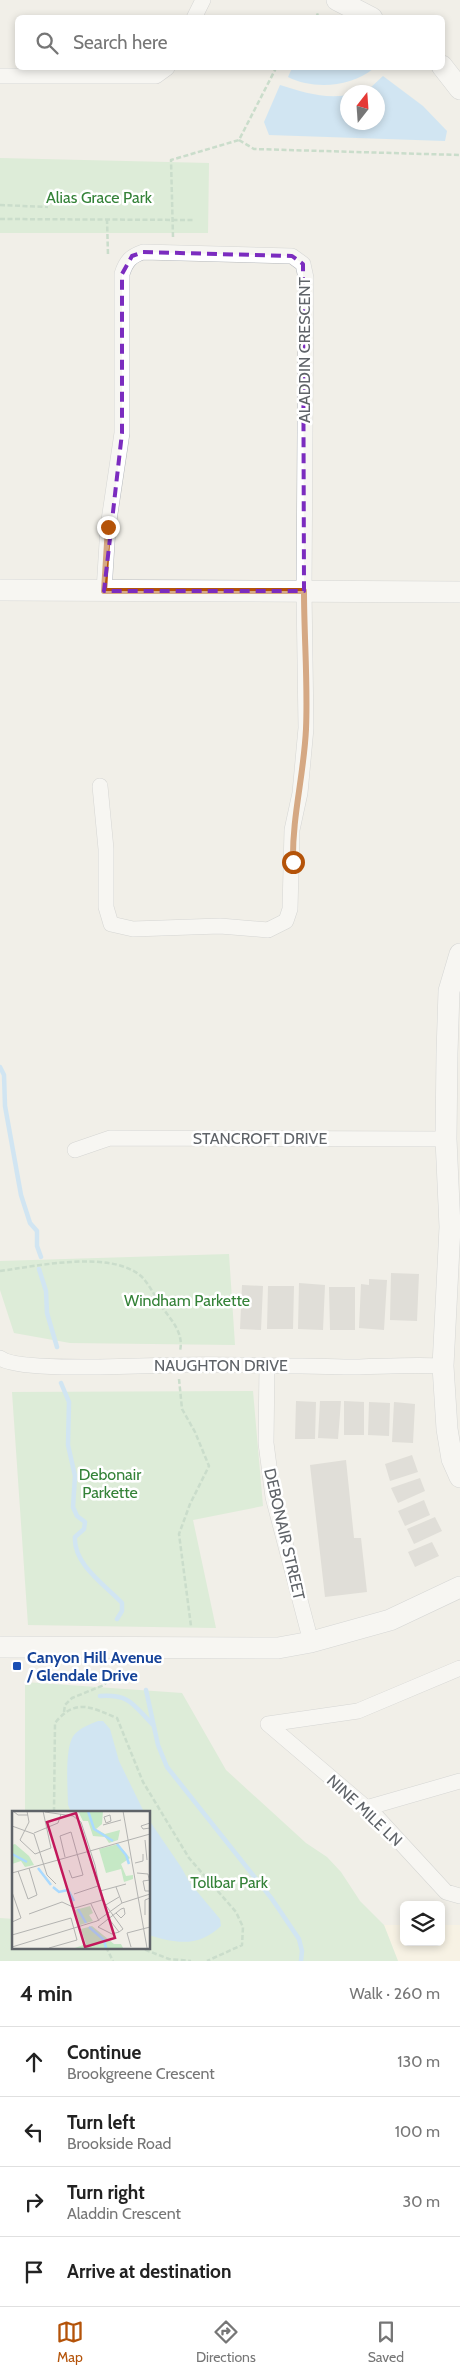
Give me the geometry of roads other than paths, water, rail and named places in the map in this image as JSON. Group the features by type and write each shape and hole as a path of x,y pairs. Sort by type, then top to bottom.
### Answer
{"street":[{"path":"196,15 203,0"},
{"path":"337,0 366,15"},
{"path":"0,76 151,76 165,70"},
{"path":"445,70 460,89"},
{"name":"ALADDIN CRESCENT","path":"104,591 108,527 122,433 122,274 125,265 132,256 143,252 292,256 303,264 306,278 304,591"},
{"path":"0,590 460,592"},
{"path":"100,786 106,849 106,907 111,924 133,929 220,926 268,930 286,921 290,909 292,830 300,793 306,728 304,591"},
{"path":"460,954 450,991 446,1140 455,1227 442,1366 447,1429 452,1459 460,1477"},
{"name":"STANCROFT DRIVE","path":"75,1150 110,1138 446,1140"},
{"name":"NAUGHTON DRIVE","path":"0,1358 16,1364 72,1367 267,1365 347,1367 410,1364 442,1366"},
{"name":"DEBONAIR STREET","path":"267,1365 266,1443 273,1497 311,1642"},
{"path":"0,1646 278,1648 311,1642 390,1620 460,1588"},
{"name":"NINE MILE LN","path":"460,1668 358,1711 268,1724 366,1808 446,1892 460,1896"},
{"path":"366,1808 460,1781"}],"water":[{"path":"291,70 372,70 354,80 332,85 309,84 288,77"},
{"path":"383,76 423,106 447,131 445,141 269,135 264,122 280,85 321,95 340,96 340,130 385,130 385,85 373,85"},
{"path":"103,1721 110,1729 119,1761 144,1811 71,1811 68,1805 67,1779 69,1749 74,1735 88,1725"},
{"path":"150,1821 190,1883 220,1919 221,1926 204,1938 187,1942 150,1935"}],"waterway":[{"path":"0,1067 4,1075 5,1106 21,1195 30,1223 37,1231 37,1246 41,1257"},
{"path":"39,1269 46,1291 47,1313 57,1347"},
{"path":"61,1383 69,1402 68,1445 75,1476 73,1507 77,1516 85,1522 84,1529 75,1537 76,1547 79,1556 91,1573 122,1603 122,1611 117,1619"},
{"path":"146,1690 158,1745 167,1767 272,1899 299,1939 302,1951 301,1961"},
{"path":"100,1696 119,1697 131,1702 153,1725"}],"place":[{"name":"Canyon Hill Avenue / Glendale Drive","path":"17,1666"}],"park label":[{"name":"Alias Grace Park","path":"99,197"},
{"name":"Windham Parkette","path":"187,1300"},
{"name":"Debonair Parkette","path":"110,1483"},
{"name":"Tollbar Park","path":"229,1882"}]}
